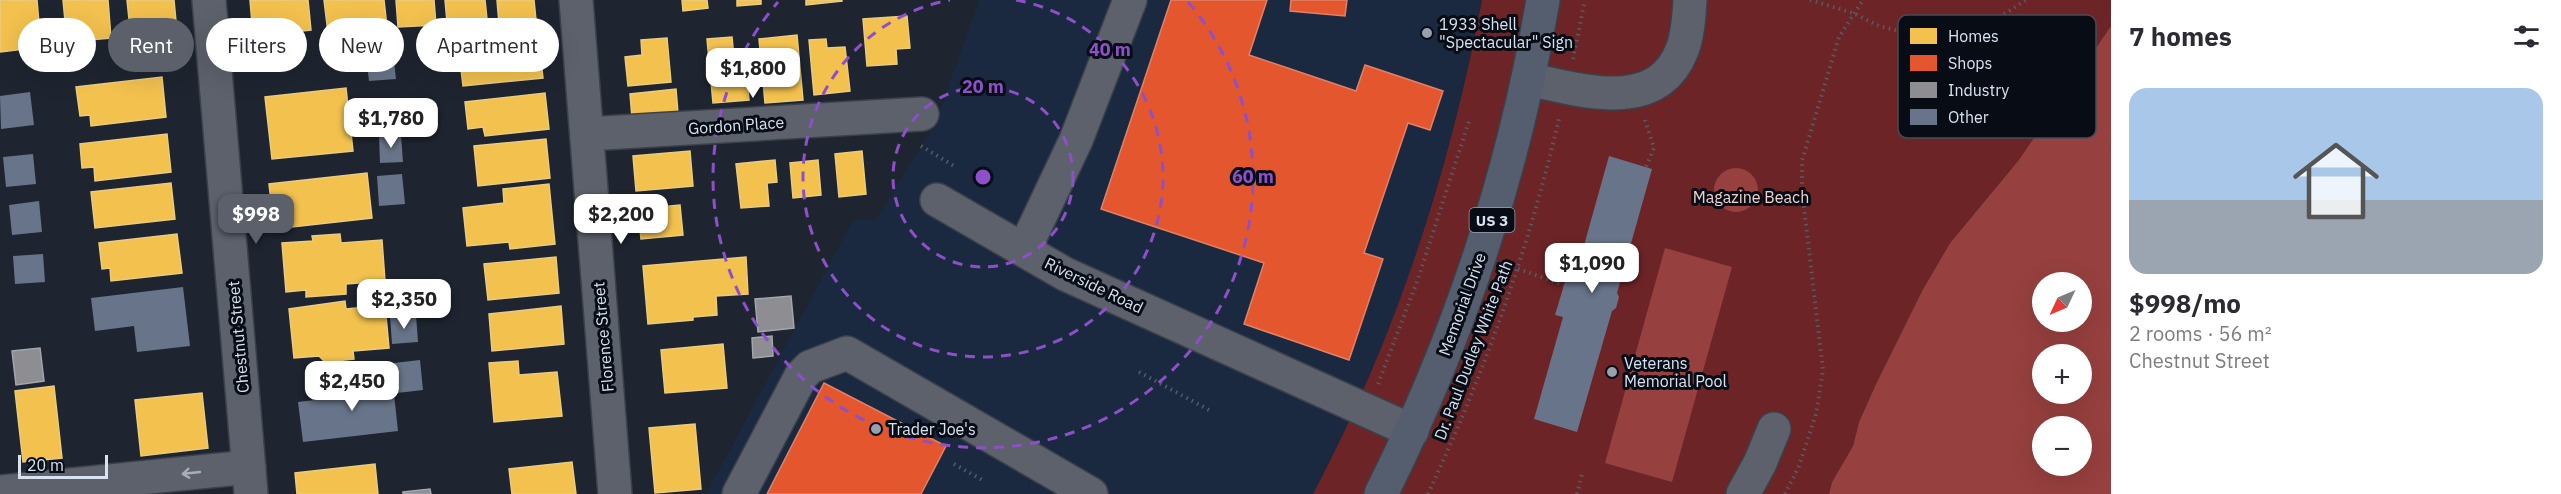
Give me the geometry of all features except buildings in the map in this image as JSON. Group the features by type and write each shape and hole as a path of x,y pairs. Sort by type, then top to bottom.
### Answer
{"highway":[{"name":"Memorial Drive","path":"1381,494 1412,431 1456,324 1479,258 1502,183 1528,80 1543,0"}],"street":[{"name":"Chestnut Street","path":"209,0 250,480"},
{"name":"Florence Street","path":"576,0 615,494"},
{"name":"Riverside Road","path":"1130,0 1076,141 1024,250 1083,282 1412,431"},
{"path":"1528,80 1600,92 1625,93 1646,90 1663,80 1683,49 1690,0"},
{"name":"Gordon Place","path":"587,134 922,114"},
{"path":"937,201 1024,250"},
{"path":"739,494 801,376 810,367 847,353 1091,494"},
{"path":"1743,494 1760,463 1774,429"},
{"path":"0,492 250,480"}],"path":[{"path":"1570,69 1585,0"},
{"path":"1810,0 1853,13 1879,27 1898,31"},
{"path":"1785,494 1800,466 1816,414 1823,370 1803,199 1802,161 1839,37 1863,0"},
{"path":"2003,15 2026,0"},
{"name":"Dr. Paul Dudley White Path","path":"1428,494 1495,336 1544,182 1560,117"},
{"path":"1377,387 1418,279 1469,121"},
{"path":"921,146 954,165"},
{"path":"1518,269 1564,285"},
{"path":"1138,372 1209,410"},
{"path":"954,464 984,481"},
{"path":"1576,494 1582,474"}],"shaded area":[{"path":"979,0 1482,0 1456,120 1415,262 1389,331 1357,405 1313,494 706,494 853,220 876,220 936,122"},
{"path":"2111,26 2111,494 1829,494 1832,482 1853,446 1859,422 1876,384 1922,291 1950,243 2018,161 2034,138 2096,138 2096,48"},
{"path":"1736,168 1751,175 1758,190 1751,205 1736,212 1721,205 1714,190 1721,175"},
{"path":"1665,248 1732,267 1672,482 1605,463"}],"green space":[{"name":"Magazine Beach","path":"1482,0 2111,0 2111,26 2096,48 2096,15 1898,15 1898,138 2034,138 2018,161 1950,243 1922,291 1876,384 1859,422 1853,446 1832,482 1829,494 1313,494 1343,435 1394,315 1436,191 1469,65"}],"place":[{"name":"1933 Shell \"Spectacular\" Sign","path":"1427,33"},
{"name":"Veterans Memorial Pool","path":"1612,372"},
{"name":"Trader Joe's","path":"876,429"}]}
